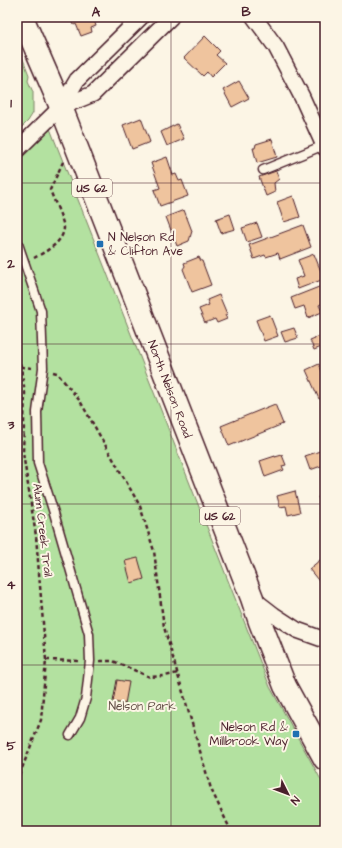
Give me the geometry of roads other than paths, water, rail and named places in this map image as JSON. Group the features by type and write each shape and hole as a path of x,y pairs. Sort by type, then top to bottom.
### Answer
{"main road":[{"name":"North Nelson Road","path":"22,17 61,107 285,686 325,759"}],"street":[{"path":"17,150 61,107 77,80 140,17"},
{"path":"61,107 93,94 171,17"},
{"path":"254,17 276,47 302,97 324,146"},
{"path":"252,598 297,630 325,640"}],"lane":[{"path":"263,170 324,146"},
{"path":"17,241 41,311 43,368 37,412 38,463 54,512 89,634 90,661 86,698 80,718 70,735"}],"place":[{"name":"N Nelson Rd & Clifton Ave","path":"100,244"},
{"name":"Nelson Rd & Millbrook Way","path":"296,734"}],"park label":[{"name":"Nelson Park","path":"142,706"}]}
